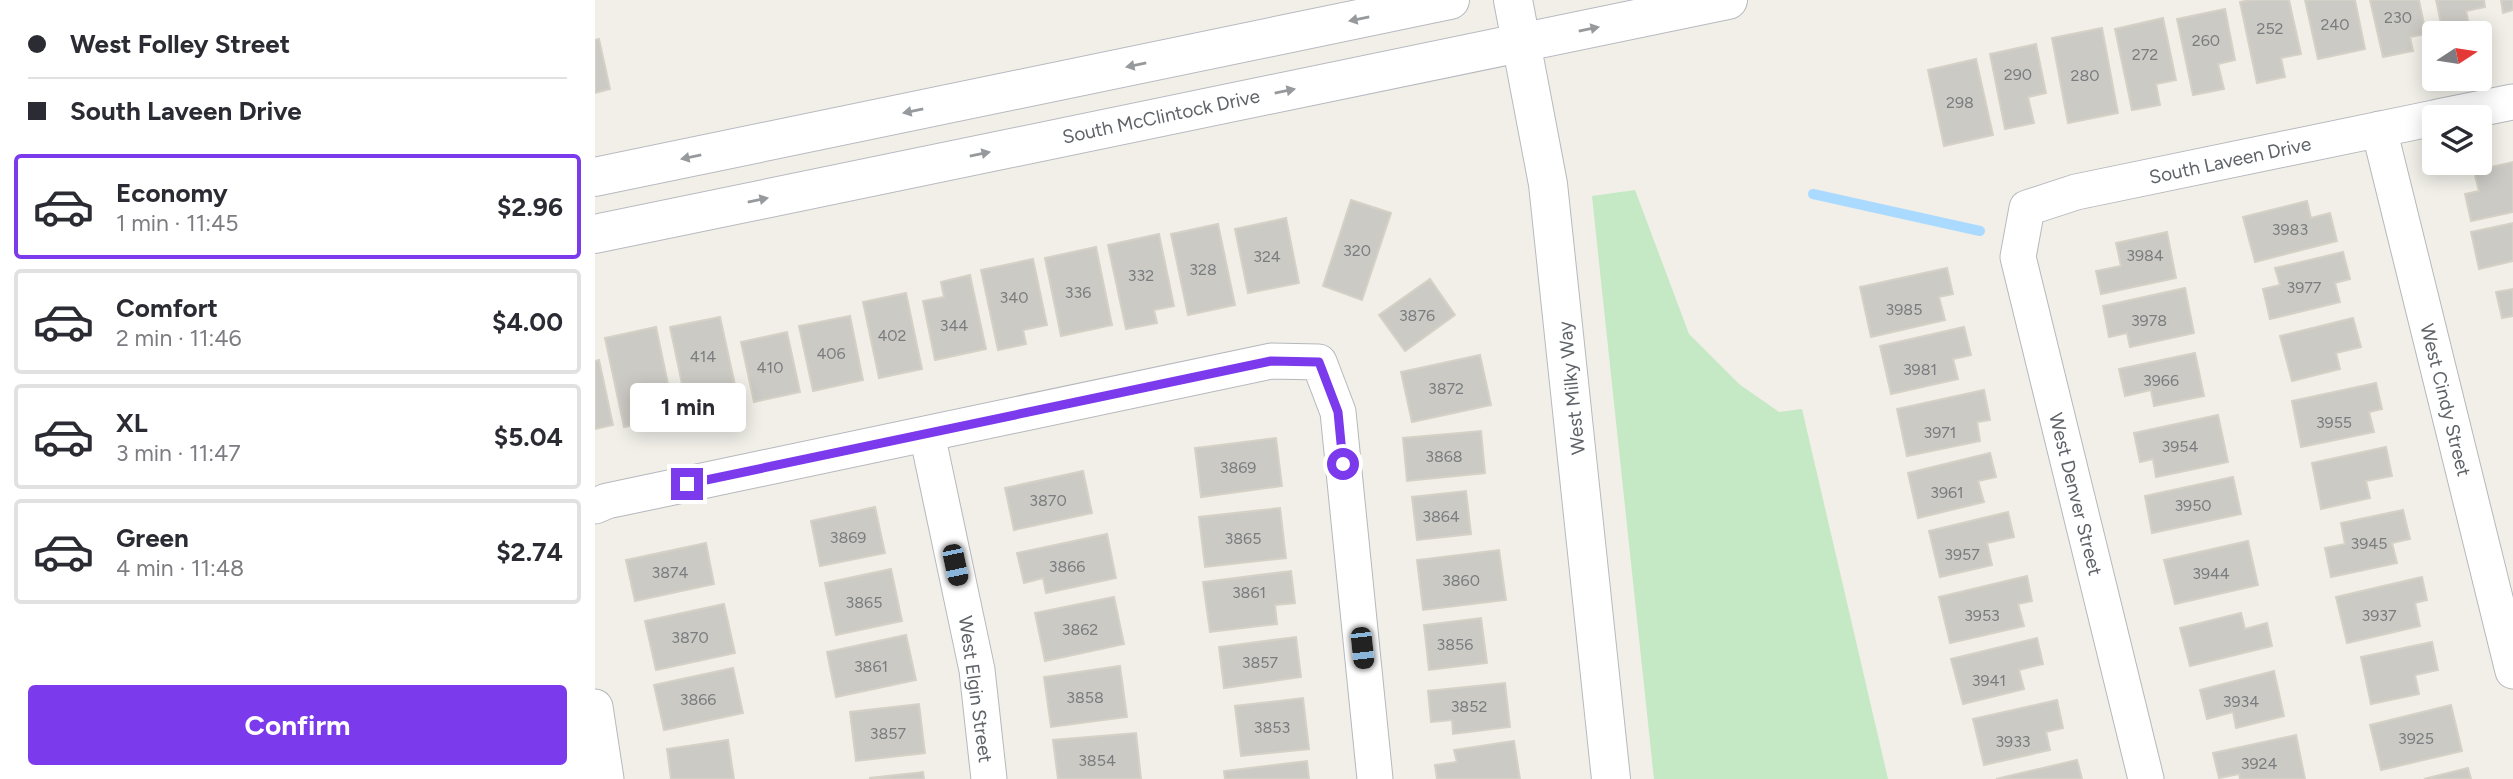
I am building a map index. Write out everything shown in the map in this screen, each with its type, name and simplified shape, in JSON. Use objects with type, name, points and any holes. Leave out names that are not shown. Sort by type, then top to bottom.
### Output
[{"type":"main road","points":[[595,177],[1450,0]]},
{"type":"main road","name":"West Milky Way","points":[[1513,0],[1548,184],[1611,779]]},
{"type":"main road","name":"South McClintock Drive","points":[[595,234],[1728,0]]},
{"type":"street","name":"South Laveen Drive","points":[[2492,106],[2513,102]]},
{"type":"street","name":"South Laveen Drive","points":[[2027,208],[2076,192],[2422,121]]},
{"type":"street","name":"West Cindy Street","points":[[2379,129],[2513,671]]},
{"type":"street","name":"West Denver Street","points":[[2027,208],[2018,257],[2146,779]]},
{"type":"street","points":[[595,506],[607,501],[1271,361],[1319,362],[1338,412],[1375,779]]},
{"type":"street","name":"West Elgin Street","points":[[927,434],[977,670],[989,779]]},
{"type":"street","points":[[595,707],[606,779]]},
{"type":"green space","points":[[1635,190],[1689,334],[1739,384],[1779,412],[1802,409],[1888,779],[1654,779],[1592,196]]},
{"type":"building","points":[[2289,0],[2301,54],[2281,58],[2285,77],[2257,83],[2240,2]]},
{"type":"building","points":[[2305,0],[2355,0],[2365,49],[2318,59]]},
{"type":"building","points":[[2370,0],[2419,0],[2423,21],[2422,35],[2410,37],[2413,51],[2383,57]]},
{"type":"building","points":[[2436,0],[2484,0],[2485,7],[2466,11],[2468,21],[2440,21]]},
{"type":"building","points":[[2501,0],[2513,0],[2513,10],[2503,13]]},
{"type":"building","points":[[2225,9],[2235,60],[2218,64],[2224,89],[2193,95],[2177,19]]},
{"type":"building","points":[[2163,18],[2176,80],[2156,84],[2160,105],[2132,110],[2115,29]]},
{"type":"building","points":[[2102,28],[2118,113],[2068,123],[2052,38]]},
{"type":"building","points":[[599,39],[610,89],[595,93],[595,40]]},
{"type":"building","points":[[2036,44],[2046,93],[2028,97],[2034,123],[2005,129],[1990,54]]},
{"type":"building","points":[[1976,59],[1993,135],[1944,146],[1928,70]]},
{"type":"building","points":[[2513,162],[2513,212],[2471,221],[2465,194],[2479,191],[2475,175],[2492,175],[2492,167]]},
{"type":"building","points":[[1351,200],[1391,213],[1362,300],[1323,286]]},
{"type":"building","points":[[2307,201],[2311,218],[2330,213],[2337,241],[2255,262],[2243,217]]},
{"type":"building","points":[[1286,218],[1299,283],[1248,293],[1235,229]]},
{"type":"building","points":[[2513,223],[2513,261],[2479,269],[2471,232]]},
{"type":"building","points":[[1218,224],[1235,305],[1188,315],[1171,234]]},
{"type":"building","points":[[2167,232],[2176,278],[2101,294],[2096,271],[2121,266],[2116,243]]},
{"type":"building","points":[[1159,234],[1174,306],[1154,310],[1157,323],[1126,329],[1108,245]]},
{"type":"building","points":[[1096,247],[1112,325],[1061,336],[1045,258]]},
{"type":"building","points":[[2343,252],[2350,279],[2335,283],[2340,302],[2270,319],[2263,289],[2280,285],[2275,268]]},
{"type":"building","points":[[1033,259],[1047,325],[1023,330],[1026,344],[998,350],[981,270]]},
{"type":"building","points":[[1947,268],[1953,294],[1939,297],[1945,320],[1871,337],[1860,287]]},
{"type":"building","points":[[970,275],[986,349],[935,360],[923,301],[944,297],[941,282]]},
{"type":"building","points":[[1430,279],[1455,315],[1405,351],[1379,315]]},
{"type":"building","points":[[2185,288],[2194,333],[2130,347],[2127,333],[2109,337],[2103,306]]},
{"type":"building","points":[[2513,289],[2513,316],[2502,318],[2496,292]]},
{"type":"building","points":[[906,293],[922,369],[879,378],[863,302]]},
{"type":"building","points":[[850,316],[863,380],[813,391],[799,326]]},
{"type":"building","points":[[720,317],[735,385],[716,389],[720,411],[689,417],[670,327]]},
{"type":"building","points":[[2353,318],[2361,347],[2336,353],[2340,369],[2292,381],[2280,336]]},
{"type":"building","points":[[656,327],[675,417],[624,427],[605,338]]},
{"type":"building","points":[[1964,327],[1971,355],[1953,359],[1958,379],[1891,394],[1880,346]]},
{"type":"building","points":[[787,332],[800,392],[754,402],[741,342]]},
{"type":"building","points":[[2195,353],[2204,396],[2154,406],[2151,390],[2125,396],[2119,369]]},
{"type":"building","points":[[1480,355],[1491,405],[1412,422],[1401,372]]},
{"type":"building","points":[[599,360],[613,425],[595,429],[595,361]]},
{"type":"building","points":[[2376,383],[2382,409],[2369,412],[2374,432],[2301,447],[2292,401]]},
{"type":"building","points":[[1984,390],[1990,420],[1977,422],[1980,441],[1907,456],[1897,409]]},
{"type":"building","points":[[2218,415],[2228,462],[2156,477],[2153,459],[2140,462],[2134,433]]},
{"type":"building","points":[[1481,431],[1485,473],[1407,481],[1403,438]]},
{"type":"building","points":[[1276,438],[1282,486],[1201,497],[1195,448]]},
{"type":"building","points":[[2386,447],[2392,476],[2366,481],[2370,498],[2321,509],[2312,463]]},
{"type":"building","points":[[1990,453],[1996,477],[1978,481],[1984,502],[1918,518],[1908,473]]},
{"type":"building","points":[[1083,471],[1092,513],[1014,530],[1005,488]]},
{"type":"building","points":[[2233,477],[2241,514],[2152,533],[2145,496]]},
{"type":"building","points":[[1466,491],[1471,534],[1417,540],[1412,497]]},
{"type":"building","points":[[875,507],[885,553],[820,566],[811,521]]},
{"type":"building","points":[[1280,508],[1286,558],[1205,567],[1199,517]]},
{"type":"building","points":[[2403,510],[2410,539],[2392,543],[2397,563],[2331,577],[2325,548],[2345,544],[2341,523]]},
{"type":"building","points":[[2008,512],[2014,537],[1987,543],[1992,565],[1940,577],[1929,531]]},
{"type":"building","points":[[1107,534],[1116,578],[1046,593],[1043,578],[1024,583],[1017,553]]},
{"type":"building","points":[[2248,541],[2258,585],[2175,604],[2164,560]]},
{"type":"building","points":[[706,543],[714,584],[635,601],[626,560]]},
{"type":"building","points":[[1499,550],[1506,600],[1423,610],[1417,560]]},
{"type":"building","points":[[891,569],[902,621],[836,635],[825,583]]},
{"type":"building","points":[[1291,571],[1295,603],[1275,605],[1277,624],[1210,632],[1203,582]]},
{"type":"building","points":[[2027,576],[2032,601],[2018,604],[2024,626],[1950,643],[1939,597]]},
{"type":"building","points":[[2422,577],[2427,600],[2415,603],[2420,626],[2347,643],[2336,597]]},
{"type":"building","points":[[1114,597],[1124,644],[1045,661],[1035,613]]},
{"type":"building","points":[[724,604],[735,653],[656,670],[645,621]]},
{"type":"building","points":[[2241,613],[2245,629],[2267,623],[2272,646],[2190,666],[2180,628]]},
{"type":"building","points":[[1481,618],[1487,663],[1429,670],[1424,625]]},
{"type":"building","points":[[906,635],[916,680],[836,697],[827,652]]},
{"type":"building","points":[[1296,637],[1301,677],[1224,688],[1219,647]]},
{"type":"building","points":[[2037,638],[2043,664],[2019,670],[2024,689],[1963,704],[1951,659]]},
{"type":"building","points":[[2432,642],[2438,670],[2415,675],[2419,694],[2371,704],[2361,657]]},
{"type":"building","points":[[1120,666],[1127,717],[1051,727],[1044,677]]},
{"type":"building","points":[[733,668],[743,713],[664,730],[654,685]]},
{"type":"building","points":[[2274,671],[2284,716],[2236,728],[2233,712],[2207,719],[2200,690]]},
{"type":"building","points":[[1505,683],[1510,727],[1453,734],[1452,720],[1431,722],[1428,691]]},
{"type":"building","points":[[1303,698],[1309,749],[1241,756],[1235,706]]},
{"type":"building","points":[[2057,700],[2063,728],[2046,732],[2050,750],[1984,765],[1973,719]]},
{"type":"building","points":[[919,704],[925,753],[856,761],[850,712]]},
{"type":"building","points":[[2451,705],[2462,751],[2381,770],[2370,725]]},
{"type":"building","points":[[1136,733],[1141,779],[1058,779],[1053,740]]},
{"type":"building","points":[[2296,735],[2305,779],[2240,779],[2239,774],[2219,778],[2213,753]]},
{"type":"building","points":[[728,740],[734,779],[671,779],[667,749]]},
{"type":"building","points":[[1514,741],[1520,779],[1437,779],[1435,765],[1457,762],[1454,750]]},
{"type":"building","points":[[2077,760],[2082,779],[1996,779]]},
{"type":"building","points":[[1307,761],[1309,779],[1225,779],[1224,771]]},
{"type":"building","points":[[2468,768],[2471,779],[2424,779]]},
{"type":"building","points":[[923,772],[924,779],[870,779],[870,778]]},
{"type":"waterway","points":[[1813,194],[1980,231]]},
{"type":"route","points":[[687,484],[1271,361],[1319,362],[1338,412],[1343,464]]}]
